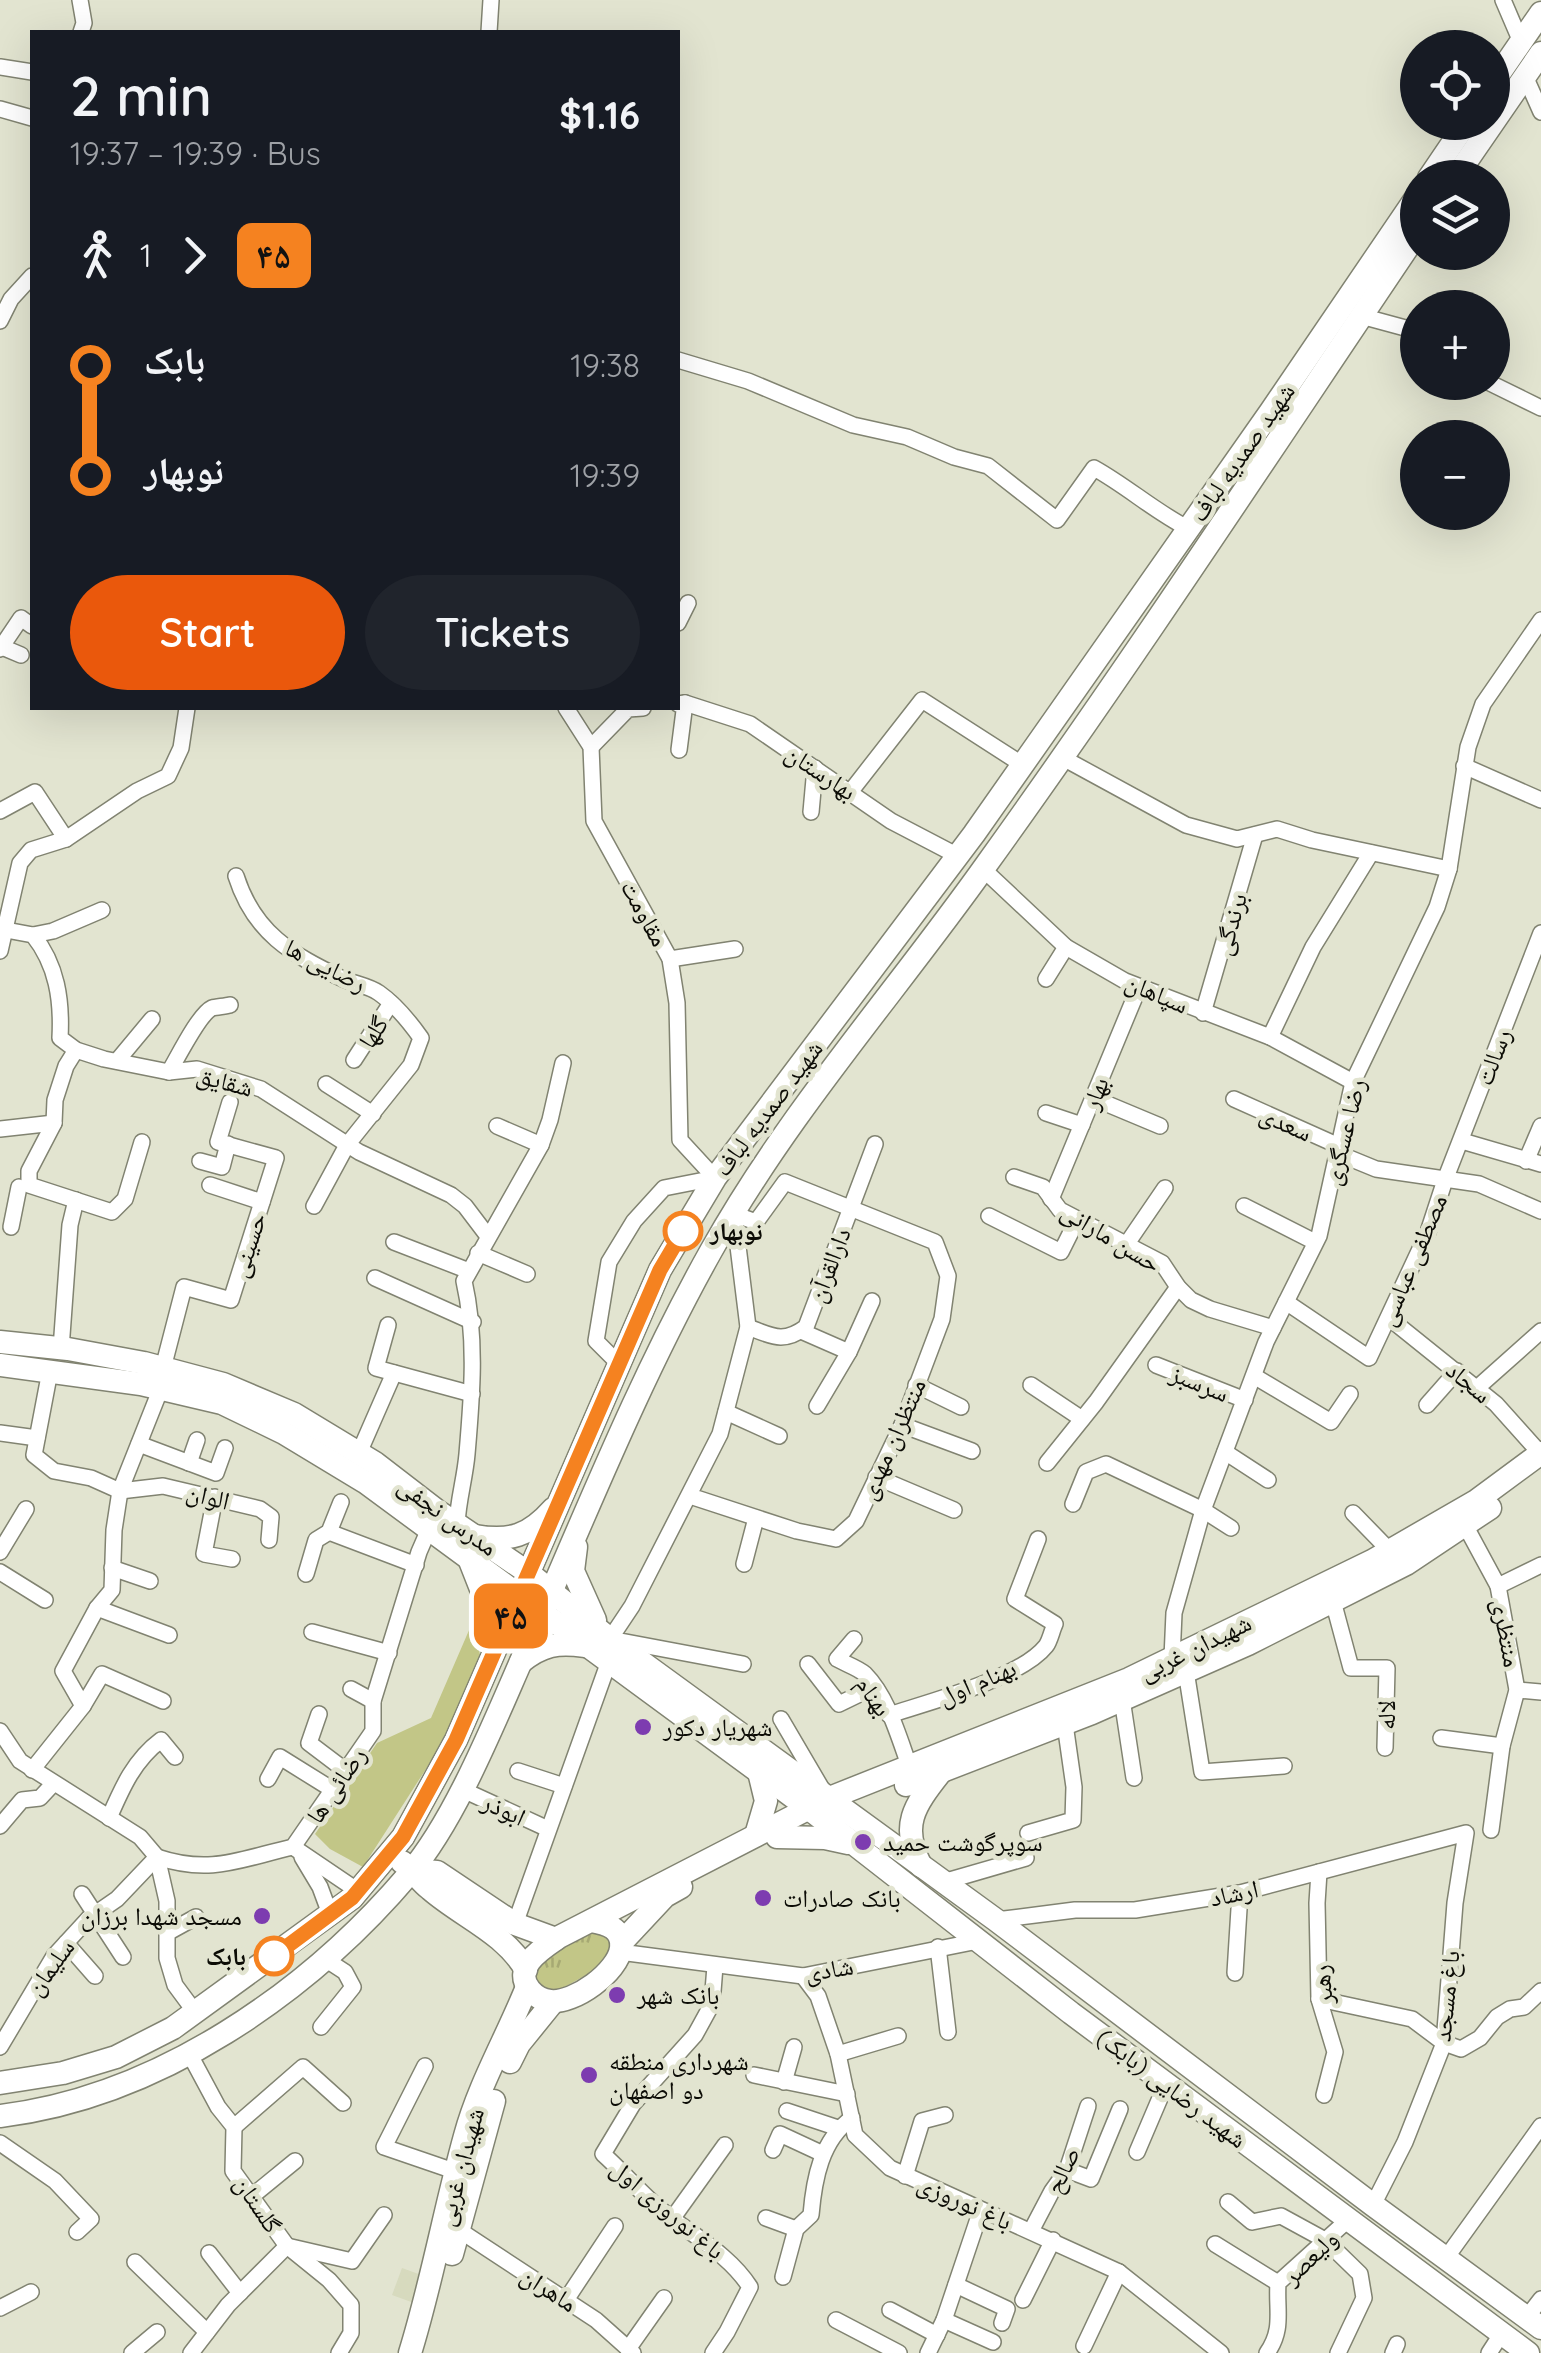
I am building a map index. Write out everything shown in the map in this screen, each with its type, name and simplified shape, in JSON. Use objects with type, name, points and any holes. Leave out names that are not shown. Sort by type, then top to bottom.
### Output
[{"type":"main road","points":[[1467,160],[1525,76],[1541,12]]},
{"type":"main road","points":[[1510,67],[1531,48]]},
{"type":"main road","name":"شهید صمدیه لباف","points":[[0,2116],[100,2092],[157,2072],[230,2030],[348,1942],[414,1870],[461,1789],[711,1250],[799,1115],[984,869],[1062,758],[1400,224]]},
{"type":"main road","name":"شهید صمدیه لباف","points":[[0,2082],[63,2073],[116,2058],[172,2028],[358,1891],[403,1837],[456,1740],[660,1270],[715,1178],[958,856],[1188,529],[1305,380],[1361,316],[1400,259]]},
{"type":"main road","name":"مدرس نجفی","points":[[0,1342],[61,1349],[162,1378],[222,1403],[284,1433],[365,1482],[429,1530],[466,1540]]},
{"type":"main road","name":"مدرس نجفی","points":[[0,1365],[223,1384],[294,1414],[359,1453],[547,1602],[823,1808]]},
{"type":"main road","name":"شهیدان غربی","points":[[823,1808],[940,1773],[1122,1700],[1179,1665],[1296,1609],[1476,1500],[1541,1453]]},
{"type":"main road","name":"شهیدان غربی","points":[[1296,1609],[1334,1601],[1406,1564],[1541,1472]]},
{"type":"main road","points":[[494,1654],[494,1622],[466,1540],[500,1540],[522,1534],[538,1526],[562,1499]]},
{"type":"main road","points":[[521,1662],[539,1648],[599,1639],[574,1571],[577,1534]]},
{"type":"main road","name":"مدرس نجفی","points":[[599,1639],[608,1664],[759,1772],[823,1808]]},
{"type":"main road","name":"شهیدان غربی","points":[[590,1922],[910,1768],[1129,1679],[1179,1665]]},
{"type":"main road","points":[[759,1772],[766,1801],[767,1836],[825,1838],[854,1844]]},
{"type":"main road","points":[[921,1866],[910,1846],[915,1804],[940,1773]]},
{"type":"main road","name":"شهید رضایی (بابک)","points":[[823,1808],[854,1844],[978,1941],[1414,2266],[1495,2343],[1528,2353]]},
{"type":"main road","name":"شهید رضایی (بابک)","points":[[823,1808],[921,1866],[1373,2206],[1536,2314]]},
{"type":"main road","name":"شهیدان غربی","points":[[621,1947],[665,1896],[767,1836]]},
{"type":"main road","points":[[389,1854],[414,1870],[428,1888],[503,1941],[526,1979],[537,1996],[552,2002],[583,1992],[610,1971],[621,1947],[618,1931],[608,1924],[590,1922],[556,1939],[530,1960],[526,1979]]},
{"type":"main road","points":[[414,1870],[437,1872],[515,1924],[556,1939]]},
{"type":"main road","name":"شهیدان غربی","points":[[410,2353],[429,2292],[466,2134],[526,1979]]},
{"type":"main road","name":"شهیدان غربی","points":[[424,2353],[485,2125],[518,2044],[552,2002]]},
{"type":"main road","points":[[1414,2266],[1437,2252]]},
{"type":"street","points":[[80,0],[82,30]]},
{"type":"street","points":[[490,30],[491,0]]},
{"type":"street","points":[[1503,0],[1531,48]]},
{"type":"street","points":[[0,66],[30,72]]},
{"type":"street","points":[[1525,76],[1541,112]]},
{"type":"street","points":[[0,110],[30,118]]},
{"type":"street","points":[[0,321],[11,299],[30,278]]},
{"type":"street","points":[[1361,316],[1400,327]]},
{"type":"street","points":[[680,361],[748,381],[853,426],[908,437],[954,457],[988,466],[1056,520],[1094,468],[1130,488],[1154,511],[1188,529]]},
{"type":"street","points":[[1510,393],[1541,408]]},
{"type":"street","points":[[680,619],[688,603]]},
{"type":"street","points":[[21,655],[1,648],[20,618],[30,625]]},
{"type":"street","name":"رضا عسگری","points":[[1284,1766],[1202,1772],[1179,1665],[1174,1613],[1204,1510],[1244,1400],[1316,1242],[1352,1082],[1437,907],[1449,869],[1464,766],[1483,704],[1541,620]]},
{"type":"street","points":[[850,792],[922,700],[1022,766]]},
{"type":"street","points":[[679,750],[681,704]]},
{"type":"street","name":"بهارستان","points":[[681,704],[750,724],[891,821],[958,856]]},
{"type":"street","points":[[0,951],[20,863],[32,850],[66,839],[120,801],[168,776],[181,748],[187,710]]},
{"type":"street","points":[[567,710],[591,747],[631,710]]},
{"type":"street","name":"مقاومت","points":[[591,747],[594,821],[670,959],[678,1003],[680,1140],[715,1178]]},
{"type":"street","points":[[1062,758],[1186,825],[1237,838],[1277,829],[1449,869]]},
{"type":"street","points":[[1464,766],[1541,800]]},
{"type":"street","points":[[812,812],[815,768]]},
{"type":"street","points":[[0,811],[35,792],[66,839]]},
{"type":"street","name":"برندگی","points":[[1203,1013],[1255,835]]},
{"type":"street","points":[[1270,1037],[1313,947],[1370,853]]},
{"type":"street","name":"سپاهان","points":[[984,869],[1066,947],[1139,987],[1270,1037],[1352,1082]]},
{"type":"street","name":"رضایی ها","points":[[236,876],[244,901],[268,936],[344,979],[376,991],[421,1038],[411,1065],[347,1145],[314,1206]]},
{"type":"street","points":[[6,930],[34,934],[53,931],[102,910]]},
{"type":"street","name":"رسالت","points":[[1444,1180],[1541,933]]},
{"type":"street","points":[[11,1227],[28,1171],[54,1123],[55,1100],[66,1066],[76,1050],[60,1038],[62,1004],[45,950],[34,934]]},
{"type":"street","points":[[1046,980],[1066,947]]},
{"type":"street","points":[[670,959],[735,949]]},
{"type":"street","name":"بهار","points":[[1051,1199],[1139,987]]},
{"type":"street","name":"گلها","points":[[354,1060],[391,1003]]},
{"type":"street","points":[[169,1072],[196,1030],[200,1016],[214,1007],[230,1005]]},
{"type":"street","points":[[117,1061],[152,1019]]},
{"type":"street","name":"شقایق","points":[[76,1050],[169,1072],[196,1070],[261,1089],[347,1145],[451,1195],[466,1206],[488,1235]]},
{"type":"street","points":[[466,1540],[458,1496],[467,1458],[473,1322],[464,1281],[541,1145],[563,1063]]},
{"type":"street","points":[[326,1084],[373,1114]]},
{"type":"street","points":[[1093,1098],[1160,1126]]},
{"type":"street","name":"سعدی","points":[[1234,1100],[1376,1169],[1479,1184],[1541,1211]]},
{"type":"street","points":[[200,1161],[222,1167],[228,1144],[218,1142],[230,1102]]},
{"type":"street","points":[[1046,1112],[1082,1125]]},
{"type":"street","points":[[0,1128],[54,1123]]},
{"type":"street","points":[[497,1126],[541,1145]]},
{"type":"street","points":[[1462,1140],[1533,1163],[1541,1126]]},
{"type":"street","points":[[0,1190],[24,1186],[112,1212],[125,1198],[142,1142]]},
{"type":"street","name":"حسینی","points":[[83,1706],[63,1671],[97,1608],[112,1590],[120,1492],[162,1378],[184,1287],[231,1300],[276,1158],[228,1144]]},
{"type":"street","name":"دارالقرآن","points":[[748,1327],[777,1338],[792,1337],[806,1328],[875,1144]]},
{"type":"street","name":"حسن مارانی","points":[[1014,1177],[1043,1187],[1060,1210],[1162,1263],[1192,1300],[1274,1328]]},
{"type":"street","points":[[620,1364],[596,1341],[609,1262],[634,1221],[664,1188],[715,1178]]},
{"type":"street","name":"مصطفی عباسی","points":[[1286,1302],[1369,1358],[1428,1232],[1444,1180]]},
{"type":"street","points":[[599,1639],[632,1606],[720,1434],[748,1327],[734,1214],[756,1222],[785,1182],[851,1208]]},
{"type":"street","points":[[210,1185],[262,1202]]},
{"type":"street","points":[[1126,1245],[1165,1188]]},
{"type":"street","points":[[61,1349],[70,1225],[76,1200]]},
{"type":"street","points":[[1244,1206],[1316,1242]]},
{"type":"street","name":"منتظران مهدی","points":[[690,1496],[836,1539],[856,1520],[902,1425],[942,1319],[948,1276],[935,1242],[851,1208]]},
{"type":"street","points":[[989,1216],[1061,1252],[1078,1220]]},
{"type":"street","points":[[394,1242],[469,1271]]},
{"type":"street","points":[[478,1253],[527,1274]]},
{"type":"street","points":[[375,1278],[473,1322]]},
{"type":"street","points":[[1046,1463],[1178,1287]]},
{"type":"street","points":[[817,1406],[849,1352],[872,1302]]},
{"type":"street","name":"سجاد","points":[[1389,1318],[1477,1388],[1541,1453]]},
{"type":"street","points":[[388,1325],[376,1368],[472,1394]]},
{"type":"street","points":[[801,1331],[849,1352]]},
{"type":"street","points":[[1477,1388],[1541,1331]]},
{"type":"street","name":"سرسبز","points":[[1156,1365],[1244,1400]]},
{"type":"street","points":[[50,1371],[34,1454],[54,1471],[91,1478],[120,1492]]},
{"type":"street","points":[[1427,1405],[1457,1372]]},
{"type":"street","points":[[359,1453],[394,1373]]},
{"type":"street","points":[[1254,1376],[1331,1422],[1350,1394]]},
{"type":"street","points":[[916,1385],[961,1407]]},
{"type":"street","points":[[1031,1385],[1082,1419]]},
{"type":"street","points":[[726,1412],[779,1436]]},
{"type":"street","points":[[902,1425],[972,1451]]},
{"type":"street","points":[[0,1433],[37,1438]]},
{"type":"street","points":[[189,1462],[197,1440]]},
{"type":"street","points":[[138,1444],[216,1472],[225,1448]]},
{"type":"street","points":[[1225,1452],[1268,1480]]},
{"type":"street","points":[[1074,1504],[1086,1472],[1106,1464],[1204,1510],[1231,1528]]},
{"type":"street","points":[[876,1476],[954,1510]]},
{"type":"street","name":"الوان","points":[[120,1492],[164,1486],[260,1508],[270,1517],[268,1540]]},
{"type":"street","points":[[215,1497],[204,1554],[232,1560]]},
{"type":"street","points":[[306,1574],[316,1540],[329,1532],[341,1502]]},
{"type":"street","points":[[0,1552],[26,1509]]},
{"type":"street","points":[[1353,1513],[1390,1551]]},
{"type":"street","points":[[744,1564],[756,1518]]},
{"type":"street","name":"منتظری","points":[[1465,1525],[1498,1586],[1516,1690],[1502,1746],[1491,1830]]},
{"type":"street","name":"رضائی ها","points":[[157,1857],[182,1866],[219,1867],[293,1847],[373,1731],[373,1700],[429,1530]]},
{"type":"street","points":[[329,1532],[416,1564]]},
{"type":"street","name":"بهنام اول","points":[[890,1715],[973,1687],[1020,1666],[1046,1646],[1055,1624],[1016,1599],[1038,1539]]},
{"type":"street","points":[[1498,1586],[1541,1565]]},
{"type":"street","points":[[112,1568],[150,1581]]},
{"type":"street","points":[[0,1572],[45,1600]]},
{"type":"street","name":"لاله","points":[[1334,1601],[1351,1668],[1387,1668],[1385,1748]]},
{"type":"street","points":[[97,1608],[169,1635]]},
{"type":"street","points":[[318,1654],[317,1633],[388,1653]]},
{"type":"street","name":"بهنام","points":[[854,1638],[837,1659],[864,1673],[874,1687],[890,1715],[910,1768]]},
{"type":"street","points":[[599,1639],[744,1664]]},
{"type":"street","points":[[515,1924],[608,1664]]},
{"type":"street","points":[[808,1664],[839,1704],[874,1687]]},
{"type":"street","points":[[6,1773],[26,1765],[83,1706],[102,1674],[164,1700]]},
{"type":"street","points":[[351,1689],[373,1700]]},
{"type":"street","name":"منتظری","points":[[1516,1690],[1541,1692]]},
{"type":"street","points":[[1122,1700],[1134,1778]]},
{"type":"street","points":[[319,1714],[309,1744],[346,1771]]},
{"type":"street","points":[[781,1719],[823,1808]]},
{"type":"street","points":[[1028,1833],[1073,1820],[1074,1787],[1064,1724]]},
{"type":"street","points":[[0,1731],[26,1765],[140,1837],[157,1857],[167,1901],[167,1958],[175,1985],[196,2012]]},
{"type":"street","points":[[1441,1738],[1502,1746]]},
{"type":"street","points":[[108,1818],[126,1780],[147,1750],[161,1740],[175,1756]]},
{"type":"street","points":[[268,1779],[280,1757],[334,1790]]},
{"type":"street","points":[[518,1771],[564,1786]]},
{"type":"street","points":[[3,1815],[22,1800],[40,1798],[52,1784]]},
{"type":"street","name":"ابوذر","points":[[461,1789],[548,1829]]},
{"type":"street","name":"ارشاد","points":[[996,1920],[1074,1910],[1136,1910],[1240,1893],[1466,1833]]},
{"type":"street","name":"باغ مسجد","points":[[1373,2206],[1405,2142],[1444,2042],[1454,1902],[1466,1833]]},
{"type":"street","points":[[293,1847],[358,1891]]},
{"type":"street","points":[[293,1847],[306,1862],[330,1914]]},
{"type":"street","name":"سلیمان","points":[[0,2047],[34,1986],[71,1938],[117,1900],[157,1857]]},
{"type":"street","points":[[943,1882],[1026,1858]]},
{"type":"street","name":"رهبر","points":[[1319,1872],[1319,1999],[1335,2052],[1324,2095]]},
{"type":"street","points":[[1235,1972],[1240,1893]]},
{"type":"street","points":[[82,1894],[123,1956]]},
{"type":"street","points":[[167,1934],[196,1916]]},
{"type":"street","points":[[66,1917],[71,1938],[95,1976]]},
{"type":"street","name":"شادی","points":[[621,1947],[715,1966],[802,1976],[978,1941]]},
{"type":"street","points":[[938,1947],[948,2032]]},
{"type":"street","points":[[321,2027],[353,1987],[345,1972],[325,1959]]},
{"type":"street","name":"باغ نوروزی اول","points":[[713,2353],[750,2286],[738,2268],[672,2219],[603,2154],[632,2104],[696,2035],[712,2004],[715,1966]]},
{"type":"street","name":"باغ نوروزی","points":[[802,1976],[818,1996],[838,2054],[847,2094],[845,2123],[855,2136],[890,2168],[905,2176],[1119,2272],[1212,2351]]},
{"type":"street","points":[[1319,1999],[1412,2018],[1444,2042],[1461,2049],[1480,2038],[1497,2017],[1524,2007],[1541,1991]]},
{"type":"street","points":[[838,2054],[898,2036]]},
{"type":"street","points":[[784,2082],[794,2047]]},
{"type":"street","points":[[189,2053],[218,2107],[234,2127],[303,2067],[344,2103]]},
{"type":"street","points":[[426,2066],[384,2147],[457,2172]]},
{"type":"street","points":[[754,2075],[847,2094]]},
{"type":"street","points":[[1137,2152],[1166,2084]]},
{"type":"street","name":"صالح","points":[[1031,2231],[1067,2170],[1088,2106]]},
{"type":"street","points":[[1067,2170],[1092,2180],[1120,2109]]},
{"type":"street","points":[[783,2277],[796,2229],[812,2215],[814,2186],[823,2154],[845,2123],[787,2111]]},
{"type":"street","points":[[905,2176],[922,2121],[945,2114]]},
{"type":"street","points":[[1437,2252],[1541,2126]]},
{"type":"street","name":"گلستان","points":[[234,2127],[233,2171],[287,2246],[329,2280],[351,2305],[351,2333],[339,2353]]},
{"type":"street","points":[[773,2150],[780,2134],[823,2154]]},
{"type":"street","points":[[0,2144],[55,2182],[91,2219],[77,2232]]},
{"type":"street","points":[[672,2219],[726,2145]]},
{"type":"street","points":[[251,2197],[295,2162]]},
{"type":"street","points":[[1228,2202],[1252,2222],[1281,2216],[1325,2240],[1360,2274],[1364,2298],[1338,2353]]},
{"type":"street","points":[[928,2353],[941,2327],[981,2210]]},
{"type":"street","points":[[287,2246],[352,2261],[384,2215]]},
{"type":"street","points":[[766,2218],[796,2229]]},
{"type":"street","name":"ولیعصر","points":[[1267,2353],[1281,2325],[1278,2283],[1349,2220]]},
{"type":"street","points":[[566,2300],[615,2226]]},
{"type":"street","name":"ماهران","points":[[459,2230],[596,2320],[631,2351]]},
{"type":"street","points":[[1022,2300],[1053,2240]]},
{"type":"street","points":[[1215,2244],[1278,2283]]},
{"type":"street","name":"گلستان","points":[[190,2353],[240,2293],[287,2246]]},
{"type":"street","points":[[209,2253],[240,2293]]},
{"type":"street","points":[[135,2262],[206,2332]]},
{"type":"street","points":[[1084,2346],[1119,2272]]},
{"type":"street","points":[[956,2285],[1007,2309],[1002,2323]]},
{"type":"street","points":[[0,2308],[31,2292]]},
{"type":"street","points":[[631,2351],[664,2298]]},
{"type":"street","points":[[890,2310],[994,2342]]},
{"type":"street","points":[[836,2320],[900,2353]]},
{"type":"street","points":[[132,2353],[157,2332]]},
{"type":"shaded area","points":[[402,2268],[424,2276],[414,2303],[392,2295]]},
{"type":"green space","points":[[473,1621],[480,1655],[442,1744],[363,1867],[330,1849],[315,1834],[377,1743],[431,1718]]},
{"type":"green space","points":[[585,1931],[607,1936],[613,1947],[606,1964],[550,1995],[532,1979],[536,1962]]},
{"type":"bus line","name":"۴۵","points":[[274,1956],[352,1898],[403,1837],[456,1740],[660,1270],[683,1231]]},
{"type":"place","name":"نوبهار","points":[[683,1231]]},
{"type":"place","name":"شهریار دکور","points":[[643,1727]]},
{"type":"place","name":"سوپرگوشت حمید","points":[[863,1842]]},
{"type":"place","name":"بانک صادرات","points":[[763,1898]]},
{"type":"place","name":"مسجد شهدا برزان","points":[[262,1916]]},
{"type":"place","name":"بابک","points":[[274,1956]]},
{"type":"place","name":"بانک شهر","points":[[617,1995]]},
{"type":"place","name":"شهرداری منطقه دو اصفهان","points":[[589,2075]]}]
